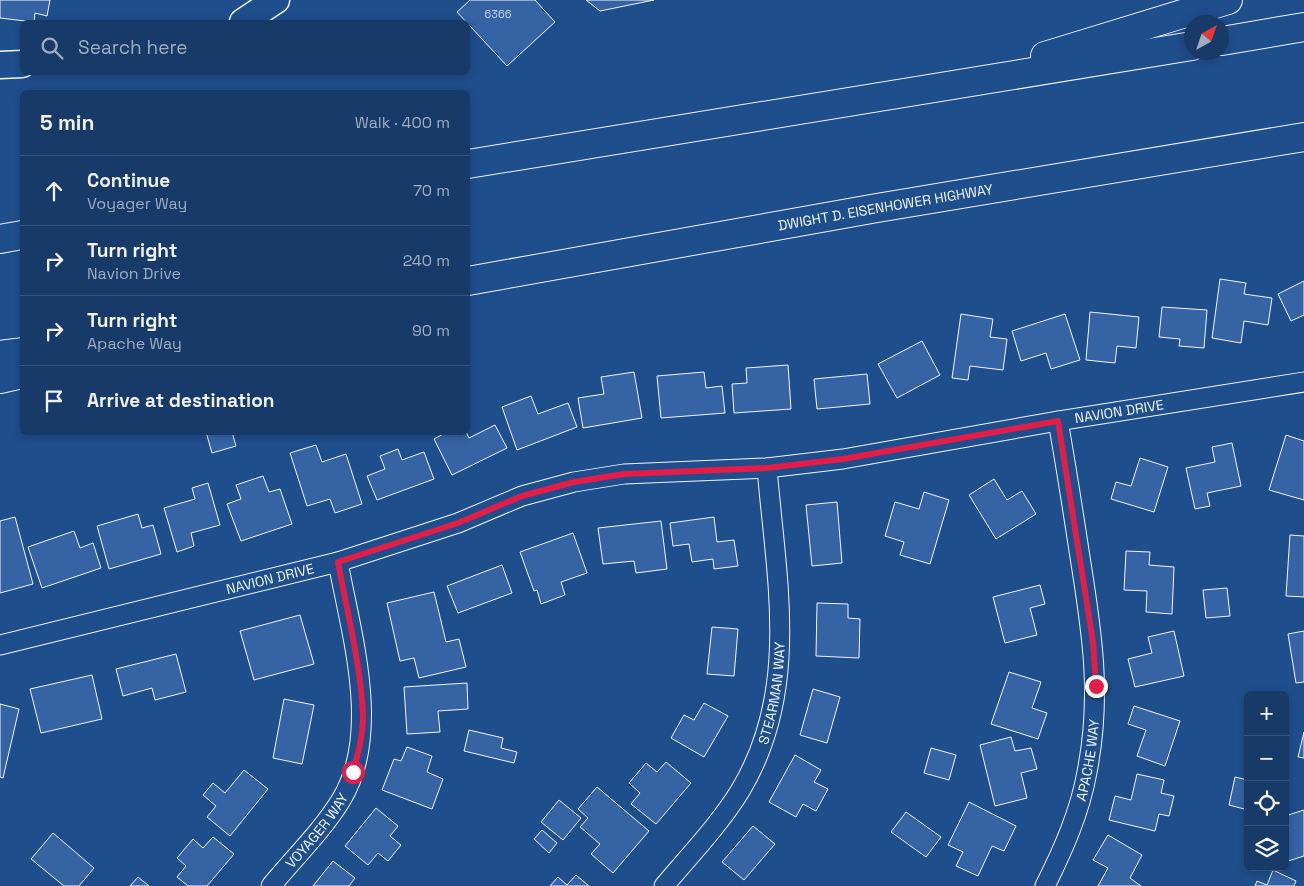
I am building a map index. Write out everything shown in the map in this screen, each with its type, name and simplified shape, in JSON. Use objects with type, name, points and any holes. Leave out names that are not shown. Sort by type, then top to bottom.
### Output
[{"type":"highway","points":[[941,89],[1228,0]]},
{"type":"highway","points":[[1229,40],[1304,27]]},
{"type":"highway","points":[[470,164],[941,89],[1184,47]]},
{"type":"highway","name":"DWIGHT D. EISENHOWER HIGHWAY","points":[[470,281],[877,208],[1304,137]]},
{"type":"highway","points":[[1101,171],[1304,153]]},
{"type":"highway","points":[[0,238],[20,235]]},
{"type":"highway","points":[[0,355],[20,352]]},
{"type":"highway","points":[[0,379],[20,374]]},
{"type":"street","points":[[246,20],[276,0]]},
{"type":"street","points":[[0,65],[20,64]]},
{"type":"street","name":"NAVION DRIVE","points":[[0,645],[338,562],[458,523],[522,496],[574,482],[624,474],[767,468],[843,459],[1058,421],[1304,382]]},
{"type":"street","name":"APACHE WAY","points":[[1046,886],[1076,816],[1087,773],[1094,730],[1096,686],[1093,642],[1058,421]]},
{"type":"street","name":"STEARMAN WAY","points":[[664,886],[723,816],[740,791],[760,750],[774,705],[781,645],[767,468]]},
{"type":"street","name":"VOYAGER WAY","points":[[272,886],[342,798],[353,772],[361,745],[363,717],[360,687],[338,562]]},
{"type":"building","points":[[0,0],[50,0],[47,16],[35,13],[34,20],[0,18]]},
{"type":"building","points":[[470,0],[535,0],[555,22],[507,66],[470,26],[470,20],[464,20],[457,12]]},
{"type":"building","points":[[586,0],[654,0],[600,11]]},
{"type":"building","points":[[1220,279],[1246,283],[1244,294],[1272,298],[1268,325],[1244,321],[1241,343],[1212,338]]},
{"type":"building","points":[[1304,281],[1304,315],[1291,321],[1278,294]]},
{"type":"building","points":[[1162,307],[1207,310],[1204,348],[1179,346],[1180,339],[1159,337]]},
{"type":"building","points":[[1090,312],[1139,317],[1136,348],[1117,346],[1115,363],[1086,360]]},
{"type":"building","points":[[961,314],[993,319],[990,337],[1007,339],[1003,370],[970,366],[968,380],[952,378]]},
{"type":"building","points":[[1065,314],[1080,360],[1051,369],[1046,353],[1021,361],[1012,331]]},
{"type":"building","points":[[922,341],[940,375],[897,398],[878,364]]},
{"type":"building","points":[[788,365],[791,409],[734,413],[732,384],[747,383],[746,368]]},
{"type":"building","points":[[634,372],[642,418],[583,428],[578,398],[604,394],[601,377]]},
{"type":"building","points":[[704,372],[706,388],[722,386],[725,413],[661,418],[657,376]]},
{"type":"building","points":[[867,374],[870,404],[817,409],[814,379]]},
{"type":"building","points":[[531,396],[538,414],[568,403],[577,427],[517,450],[502,407]]},
{"type":"building","points":[[495,425],[507,448],[452,475],[434,439],[441,435],[468,435],[469,438]]},
{"type":"building","points":[[207,435],[233,435],[236,446],[212,453]]},
{"type":"building","points":[[1286,435],[1304,441],[1304,500],[1269,490]]},
{"type":"building","points":[[1232,443],[1241,486],[1207,493],[1210,506],[1195,509],[1186,468],[1215,462],[1212,447]]},
{"type":"building","points":[[316,445],[322,462],[346,454],[362,504],[335,513],[330,499],[307,506],[290,453]]},
{"type":"building","points":[[398,449],[402,460],[424,452],[434,479],[377,500],[367,476],[385,469],[380,456]]},
{"type":"building","points":[[1140,458],[1168,467],[1154,512],[1111,499],[1116,482],[1131,486]]},
{"type":"building","points":[[263,476],[269,492],[280,489],[292,524],[241,541],[227,504],[241,499],[236,485]]},
{"type":"building","points":[[994,479],[1007,500],[1022,491],[1036,514],[996,539],[969,495]]},
{"type":"building","points":[[208,483],[220,525],[191,533],[194,546],[177,552],[164,508],[195,499],[192,488]]},
{"type":"building","points":[[924,492],[949,500],[930,564],[900,555],[904,542],[885,536],[895,502],[919,509]]},
{"type":"building","points":[[837,502],[842,563],[812,566],[806,505]]},
{"type":"building","points":[[138,514],[142,528],[153,525],[161,554],[109,569],[97,526]]},
{"type":"building","points":[[15,517],[33,584],[0,593],[0,521]]},
{"type":"building","points":[[714,517],[717,542],[734,540],[738,566],[714,569],[713,559],[692,562],[689,544],[673,546],[670,523]]},
{"type":"building","points":[[661,521],[667,569],[636,573],[634,561],[603,564],[598,528]]},
{"type":"building","points":[[74,531],[80,548],[93,543],[101,568],[42,588],[28,547]]},
{"type":"building","points":[[573,533],[587,573],[561,582],[565,595],[541,604],[537,590],[534,591],[520,552]]},
{"type":"building","points":[[1290,535],[1304,536],[1304,597],[1286,596]]},
{"type":"building","points":[[1126,551],[1150,552],[1149,565],[1174,567],[1172,614],[1146,612],[1147,591],[1124,590]]},
{"type":"building","points":[[502,565],[512,593],[458,613],[447,586]]},
{"type":"building","points":[[1040,585],[1045,604],[1030,608],[1037,635],[1005,643],[993,597]]},
{"type":"building","points":[[1227,588],[1230,616],[1206,618],[1203,590]]},
{"type":"building","points":[[434,592],[446,642],[459,639],[466,667],[419,678],[414,658],[400,661],[387,603]]},
{"type":"building","points":[[817,603],[848,604],[848,618],[860,619],[859,658],[816,656]]},
{"type":"building","points":[[300,615],[314,664],[254,680],[240,631]]},
{"type":"building","points":[[712,627],[738,629],[734,676],[707,674]]},
{"type":"building","points":[[1174,631],[1184,676],[1135,687],[1128,659],[1152,653],[1148,637]]},
{"type":"building","points":[[1304,631],[1304,682],[1296,683],[1288,634]]},
{"type":"building","points":[[176,654],[186,692],[155,700],[152,688],[123,696],[116,669]]},
{"type":"building","points":[[1009,672],[1041,682],[1032,708],[1047,713],[1038,739],[991,724]]},
{"type":"building","points":[[92,675],[102,719],[41,733],[30,689]]},
{"type":"building","points":[[467,683],[468,709],[438,711],[440,732],[407,734],[404,687]]},
{"type":"building","points":[[813,689],[840,697],[827,743],[800,735]]},
{"type":"building","points":[[284,699],[314,705],[302,764],[273,758]]},
{"type":"building","points":[[704,703],[728,716],[704,757],[671,738],[684,715],[694,720]]},
{"type":"building","points":[[0,704],[19,709],[3,778],[0,777]]},
{"type":"building","points":[[1134,706],[1180,721],[1165,766],[1137,756],[1146,730],[1128,724]]},
{"type":"building","points":[[469,730],[503,738],[501,748],[517,752],[514,763],[464,751]]},
{"type":"building","points":[[1304,732],[1304,758],[1298,757]]},
{"type":"building","points":[[1011,737],[1015,751],[1031,748],[1037,769],[1021,773],[1027,798],[995,806],[980,745]]},
{"type":"building","points":[[407,747],[432,756],[427,772],[443,779],[432,809],[382,790],[394,759],[401,761]]},
{"type":"building","points":[[931,748],[956,755],[949,780],[924,773]]},
{"type":"building","points":[[795,755],[821,770],[814,782],[828,789],[816,811],[803,804],[796,817],[769,802]]},
{"type":"building","points":[[666,762],[691,783],[656,824],[631,804],[640,793],[629,783],[646,763],[657,772]]},
{"type":"building","points":[[244,770],[268,789],[230,836],[207,817],[216,806],[203,795],[213,783],[225,793]]},
{"type":"building","points":[[1137,774],[1164,780],[1161,793],[1174,796],[1169,816],[1159,814],[1155,831],[1109,820],[1115,796],[1131,800]]},
{"type":"building","points":[[1235,777],[1244,779],[1244,809],[1229,805]]},
{"type":"building","points":[[597,787],[649,831],[613,873],[591,854],[600,844],[580,827],[588,818],[578,809]]},
{"type":"building","points":[[559,800],[581,818],[563,840],[541,822]]},
{"type":"building","points":[[969,802],[1016,826],[1004,851],[992,846],[978,876],[956,866],[963,852],[948,845]]},
{"type":"building","points":[[376,808],[398,826],[390,836],[401,845],[388,861],[378,853],[368,865],[345,846]]},
{"type":"building","points":[[1304,810],[1304,856],[1289,861],[1289,826],[1289,815]]},
{"type":"building","points":[[906,812],[941,837],[926,857],[891,832]]},
{"type":"building","points":[[753,826],[775,844],[744,880],[722,862]]},
{"type":"building","points":[[542,830],[557,843],[549,853],[534,839]]},
{"type":"building","points":[[53,833],[94,868],[79,886],[64,886],[31,859]]},
{"type":"building","points":[[1108,835],[1142,855],[1130,878],[1141,886],[1098,886],[1108,868],[1093,860]]},
{"type":"building","points":[[213,837],[234,854],[207,886],[188,886],[177,877],[186,866],[177,858],[193,839],[203,848]]},
{"type":"building","points":[[333,861],[355,878],[349,886],[313,886]]},
{"type":"building","points":[[1273,871],[1296,881],[1294,886],[1255,886],[1257,881],[1267,885]]},
{"type":"building","points":[[576,875],[589,886],[550,886],[558,877],[567,885]]},
{"type":"building","points":[[138,877],[149,886],[130,886]]},
{"type":"route","points":[[353,772],[361,745],[363,717],[360,687],[338,562],[458,523],[522,496],[574,482],[624,474],[767,468],[843,459],[1058,421],[1093,642],[1096,686]]}]
